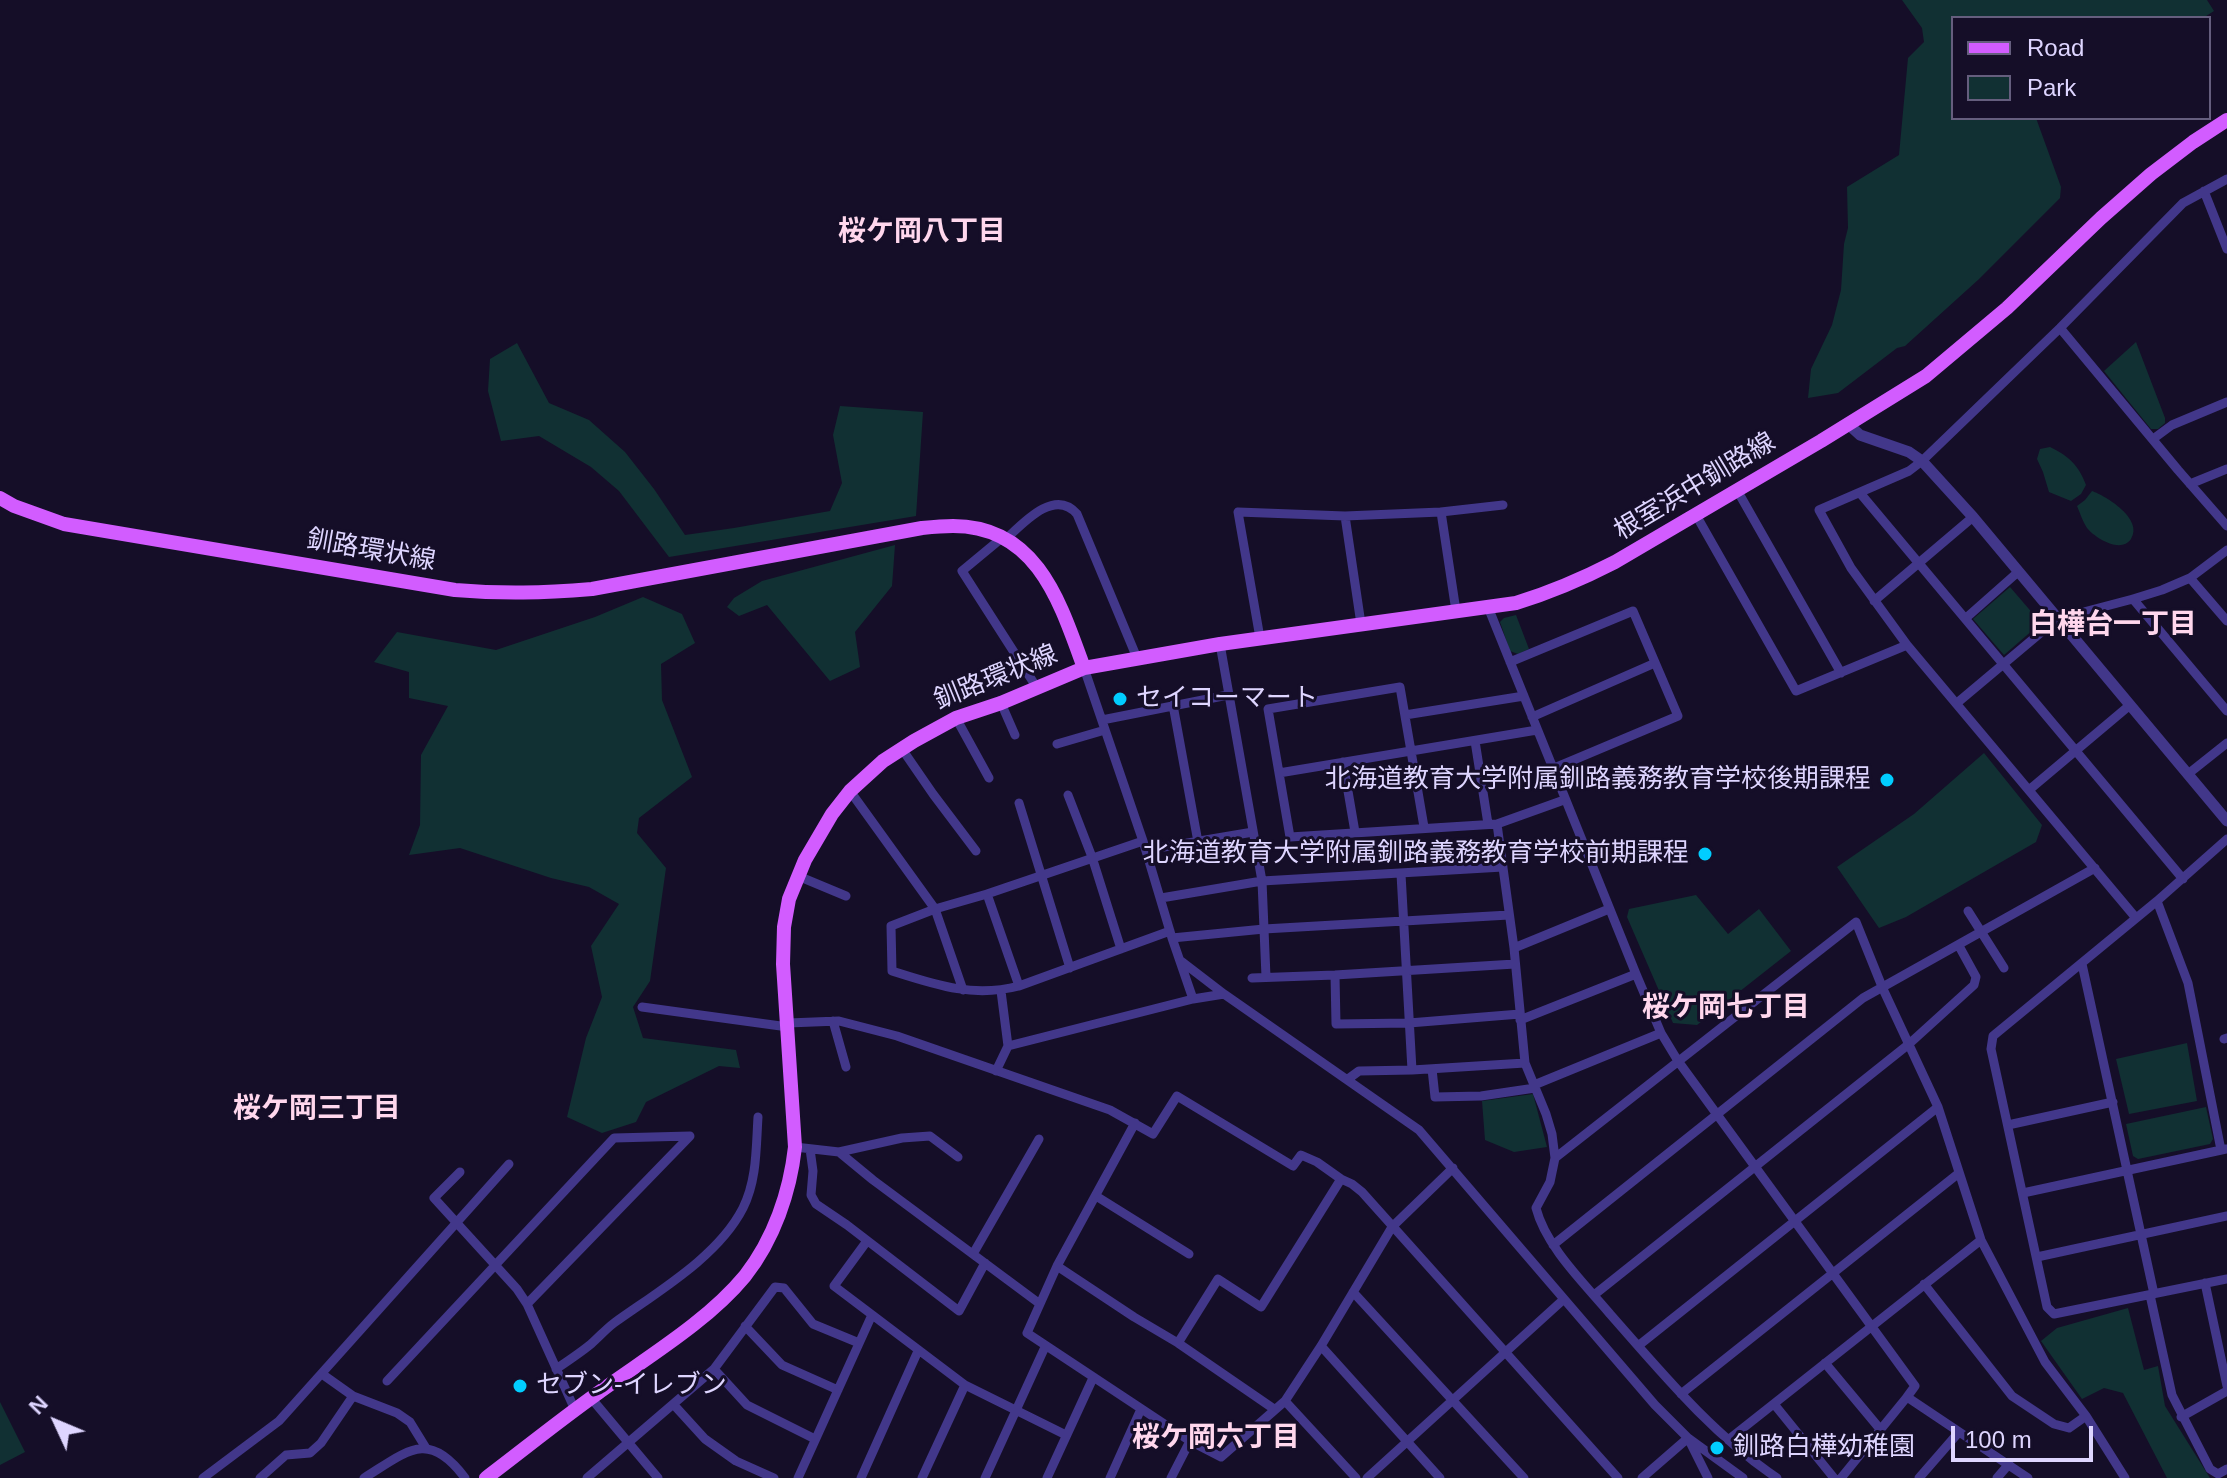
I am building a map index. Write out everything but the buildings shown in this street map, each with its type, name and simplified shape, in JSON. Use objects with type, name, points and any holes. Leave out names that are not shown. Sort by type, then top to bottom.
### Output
[{"type":"main road","name":"根室浜中釧路線","points":[[1084,668],[1220,644],[1516,603],[1556,591],[1615,562],[1696,515],[1926,376],[1961,349],[2151,174],[2227,120]]},
{"type":"main road","name":"釧路環状線","points":[[0,498],[64,524],[455,590],[504,594],[592,589],[922,528],[954,526],[986,531],[1004,538],[1031,558],[1050,583],[1084,668],[1001,703],[956,718],[883,761],[850,791],[832,814],[798,876],[789,899],[784,927],[783,964],[803,1148],[793,1168],[781,1212],[760,1254],[744,1277],[696,1322],[486,1478]]},
{"type":"street","points":[[2136,918],[1907,645],[1851,568],[1819,510],[1909,471],[1922,461],[2060,328],[2183,203],[2227,179]]},
{"type":"street","points":[[2204,191],[2227,249]]},
{"type":"street","points":[[2060,328],[2227,526]]},
{"type":"street","points":[[2153,439],[2172,425],[2227,402]]},
{"type":"street","points":[[1848,424],[1860,435],[1909,452],[1922,461],[1973,517],[2227,821]]},
{"type":"street","points":[[2190,484],[2227,469]]},
{"type":"street","points":[[1737,490],[1841,673]]},
{"type":"street","points":[[1860,493],[2183,879]]},
{"type":"street","points":[[1037,688],[962,571],[1048,506],[1062,503],[1077,514],[1137,658]]},
{"type":"street","points":[[1260,638],[1238,512],[1345,516],[1441,512],[1503,505]]},
{"type":"street","points":[[1441,512],[1456,611]]},
{"type":"street","points":[[1696,515],[1796,691],[1907,645]]},
{"type":"street","points":[[1345,516],[1361,624]]},
{"type":"street","points":[[1874,601],[1973,517]]},
{"type":"street","points":[[1957,703],[2057,619],[2133,599],[2190,578],[2227,550]]},
{"type":"street","points":[[1966,618],[2018,572]]},
{"type":"street","points":[[2190,578],[2227,621]]},
{"type":"street","points":[[2133,599],[2227,711]]},
{"type":"street","points":[[1488,607],[1661,1033],[1678,1061],[1915,1386],[1841,1478]]},
{"type":"street","points":[[1510,662],[1633,611],[1678,716],[1552,769]]},
{"type":"street","points":[[1220,644],[1262,881],[1266,977]]},
{"type":"street","points":[[1532,717],[1655,663]]},
{"type":"street","points":[[1084,668],[1193,999]]},
{"type":"street","points":[[1424,827],[1400,687],[1268,709],[1290,837],[1492,824],[1564,800]]},
{"type":"street","points":[[1057,744],[1103,725],[1173,705],[1228,695]]},
{"type":"street","points":[[1405,715],[1524,696]]},
{"type":"street","points":[[1001,703],[1015,735]]},
{"type":"street","points":[[1173,705],[1198,842]]},
{"type":"street","points":[[2029,790],[2130,705]]},
{"type":"street","points":[[956,718],[989,778]]},
{"type":"street","points":[[1279,773],[1537,730]]},
{"type":"street","points":[[1475,741],[1503,867],[1525,1063],[1552,1134],[1555,1158],[1550,1182],[1536,1208],[1539,1217],[1553,1245],[1681,1394],[1728,1440],[1777,1478]]},
{"type":"street","points":[[2188,774],[2227,743]]},
{"type":"street","points":[[902,749],[976,851]]},
{"type":"street","points":[[1343,762],[1355,832]]},
{"type":"street","points":[[850,791],[935,909],[963,990]]},
{"type":"street","points":[[1068,795],[1092,857],[1121,949]]},
{"type":"street","points":[[1019,803],[1070,968]]},
{"type":"street","points":[[1253,832],[1198,842],[1144,845],[1092,857],[935,909],[891,926],[892,971],[952,990],[1001,991],[1171,935],[1509,915]]},
{"type":"street","points":[[2227,839],[1993,1036],[1991,1049],[2047,1307],[2054,1314],[2227,1279]]},
{"type":"street","points":[[1161,898],[1262,881],[1503,867]]},
{"type":"street","points":[[1553,1245],[1863,998],[2095,868]]},
{"type":"street","points":[[1401,874],[1412,1070]]},
{"type":"street","points":[[798,876],[846,896]]},
{"type":"street","points":[[987,894],[1019,986]]},
{"type":"street","points":[[2023,1193],[2224,1149],[2188,983],[2157,901]]},
{"type":"street","points":[[1514,948],[1609,909]]},
{"type":"street","points":[[1968,911],[2004,968]]},
{"type":"street","points":[[1555,1158],[1856,922],[1883,989],[1938,1107],[1981,1240],[2045,1362],[2086,1416],[2125,1478]]},
{"type":"street","points":[[1594,1295],[1909,1044],[1974,985],[1976,977],[1959,946]]},
{"type":"street","points":[[1181,961],[1419,1130],[1655,1405],[1688,1438],[1743,1478]]},
{"type":"street","points":[[1252,978],[1515,964]]},
{"type":"street","points":[[2082,964],[2128,1170],[2172,1395],[2210,1469],[2218,1474],[2227,1469]]},
{"type":"street","points":[[1335,975],[1336,1024],[1520,1017],[1636,974]]},
{"type":"street","points":[[996,1071],[1008,1046],[1001,991]]},
{"type":"street","points":[[1008,1046],[1224,994]]},
{"type":"street","points":[[642,1007],[788,1025],[833,1021],[897,1036],[1110,1110],[1153,1134],[1177,1096],[1293,1166],[1301,1155],[1317,1162],[1362,1192],[1618,1478]]},
{"type":"street","points":[[833,1021],[846,1067]]},
{"type":"street","points":[[1432,1069],[1435,1097],[1481,1096],[1535,1087],[1661,1033]]},
{"type":"street","points":[[1348,1079],[1359,1071],[1525,1063]]},
{"type":"street","points":[[2008,1125],[2113,1102]]},
{"type":"street","points":[[1638,1346],[1938,1107]]},
{"type":"street","points":[[556,1369],[692,1268],[732,1226],[751,1187],[758,1117]]},
{"type":"street","points":[[1135,1123],[1057,1266],[1027,1333],[1190,1441],[1221,1457],[1285,1401],[1392,1227],[1453,1168]]},
{"type":"street","points":[[387,1381],[614,1138],[690,1136],[527,1304]]},
{"type":"street","points":[[958,1157],[930,1136],[902,1138],[839,1152],[803,1148],[813,1171],[811,1195],[816,1204],[959,1311],[985,1263]]},
{"type":"street","points":[[973,1254],[1039,1139]]},
{"type":"street","points":[[839,1152],[1040,1304]]},
{"type":"street","points":[[203,1478],[279,1421],[509,1164]]},
{"type":"street","points":[[460,1172],[434,1198],[527,1304],[575,1410]]},
{"type":"street","points":[[1681,1394],[1959,1173]]},
{"type":"street","points":[[1178,1343],[1218,1279],[1261,1307],[1341,1179]]},
{"type":"street","points":[[1096,1196],[1189,1254]]},
{"type":"street","points":[[2037,1257],[2227,1216]]},
{"type":"street","points":[[1728,1440],[1981,1240]]},
{"type":"street","points":[[867,1241],[834,1286],[871,1317],[965,1385],[1066,1435]]},
{"type":"street","points":[[1057,1266],[1274,1409]]},
{"type":"street","points":[[2181,1417],[2227,1389],[2205,1283]]},
{"type":"street","points":[[1924,1284],[2012,1396],[2054,1424],[2069,1428],[2086,1416]]},
{"type":"street","points":[[587,1478],[714,1369],[775,1287],[784,1288],[813,1324],[859,1343]]},
{"type":"street","points":[[1353,1292],[1524,1478]]},
{"type":"street","points":[[1367,1478],[1564,1299]]},
{"type":"street","points":[[798,1478],[871,1317]]},
{"type":"street","points":[[745,1326],[782,1365],[838,1390]]},
{"type":"street","points":[[1321,1346],[1440,1478]]},
{"type":"street","points":[[985,1478],[1045,1347]]},
{"type":"street","points":[[861,1478],[918,1351]]},
{"type":"street","points":[[1825,1363],[1880,1429]]},
{"type":"street","points":[[714,1369],[747,1405],[815,1439]]},
{"type":"street","points":[[322,1374],[353,1396],[397,1413],[410,1422],[426,1448]]},
{"type":"street","points":[[1047,1478],[1093,1378]]},
{"type":"street","points":[[922,1478],[965,1385]]},
{"type":"street","points":[[260,1478],[286,1455],[310,1453],[321,1443],[353,1396]]},
{"type":"street","points":[[1907,1397],[2028,1478]]},
{"type":"street","points":[[591,1398],[658,1478]]},
{"type":"street","points":[[1285,1401],[1356,1478]]},
{"type":"street","points":[[1774,1404],[1834,1478]]},
{"type":"street","points":[[674,1405],[705,1439],[736,1461],[774,1478]]},
{"type":"street","points":[[1110,1478],[1141,1409]]},
{"type":"street","points":[[1919,1478],[1959,1432]]},
{"type":"street","points":[[1642,1478],[1688,1438]]},
{"type":"street","points":[[1688,1438],[1708,1478]]},
{"type":"street","points":[[1171,1478],[1190,1441]]},
{"type":"street","points":[[364,1478],[400,1454],[426,1448],[438,1451],[449,1459],[465,1478]]},
{"type":"street","points":[[1997,1478],[2009,1464]]},
{"type":"green space","points":[[1902,0],[2207,0],[2214,11],[2206,16],[1951,16],[1951,120],[2037,120],[2061,187],[2060,198],[1978,280],[1905,346],[1897,348],[1838,393],[1808,398],[1811,369],[1832,325],[1841,290],[1848,228],[1847,187],[1899,155],[1908,58],[1924,42],[1922,28]]},
{"type":"green space","points":[[2136,342],[2165,418],[2165,423],[2158,429],[2151,429],[2104,371]]},
{"type":"green space","points":[[517,343],[549,403],[589,420],[625,452],[685,535],[830,511],[842,483],[833,435],[840,406],[923,412],[916,516],[669,557],[619,491],[591,467],[539,436],[501,441],[488,391],[490,359]]},
{"type":"green space","points":[[2050,447],[2072,462],[2086,485],[2081,494],[2071,501],[2049,492],[2037,459],[2040,449]]},
{"type":"green space","points":[[2092,491],[2114,503],[2128,516],[2134,531],[2127,543],[2108,543],[2087,528],[2077,506]]},
{"type":"green space","points":[[895,545],[892,586],[855,632],[860,667],[830,681],[767,605],[739,616],[727,607],[734,598],[762,581]]},
{"type":"green space","points":[[2010,587],[2041,623],[2004,655],[1973,619]]},
{"type":"green space","points":[[643,597],[682,614],[695,643],[661,664],[662,700],[692,777],[639,818],[637,833],[666,868],[650,981],[633,1007],[643,1038],[736,1050],[740,1068],[719,1066],[646,1102],[636,1122],[602,1133],[567,1117],[586,1038],[602,997],[591,946],[619,904],[589,887],[460,848],[409,855],[420,825],[421,755],[448,706],[409,698],[409,672],[374,662],[397,632],[496,650],[595,617]]},
{"type":"green space","points":[[1516,615],[1529,649],[1518,654],[1510,651],[1500,622]]},
{"type":"green space","points":[[1984,753],[2042,825],[2036,842],[1906,917],[1879,928],[1837,867],[1914,814]]},
{"type":"green space","points":[[1696,895],[1728,934],[1759,909],[1791,951],[1697,1025],[1673,1023],[1627,917],[1629,909]]},
{"type":"green space","points":[[2187,1043],[2197,1101],[2129,1114],[2116,1059]]},
{"type":"green space","points":[[1533,1094],[1547,1147],[1514,1152],[1485,1140],[1482,1101]]},
{"type":"green space","points":[[2206,1107],[2213,1139],[2210,1144],[2138,1159],[2133,1156],[2126,1124]]},
{"type":"green space","points":[[2128,1308],[2144,1370],[2158,1366],[2165,1406],[2210,1478],[2167,1478],[2123,1393],[2104,1388],[2082,1399],[2041,1341],[2057,1328]]},
{"type":"green space","points":[[0,1402],[25,1452],[0,1465]]},
{"type":"place","name":"セイコーマート","points":[[1120,699]]},
{"type":"place","name":"北海道教育大学附属釧路義務教育学校後期課程","points":[[1887,780]]},
{"type":"place","name":"北海道教育大学附属釧路義務教育学校前期課程","points":[[1705,854]]},
{"type":"place","name":"セブン-イレブン","points":[[520,1386]]},
{"type":"place","name":"釧路白樺幼稚園","points":[[1717,1448]]},
{"type":"district","name":"桜ケ岡八丁目","points":[[922,232]]},
{"type":"district","name":"白樺台一丁目","points":[[2113,625]]},
{"type":"district","name":"桜ケ岡七丁目","points":[[1726,1008]]},
{"type":"district","name":"桜ケ岡三丁目","points":[[317,1109]]},
{"type":"district","name":"桜ケ岡六丁目","points":[[1216,1438]]}]
